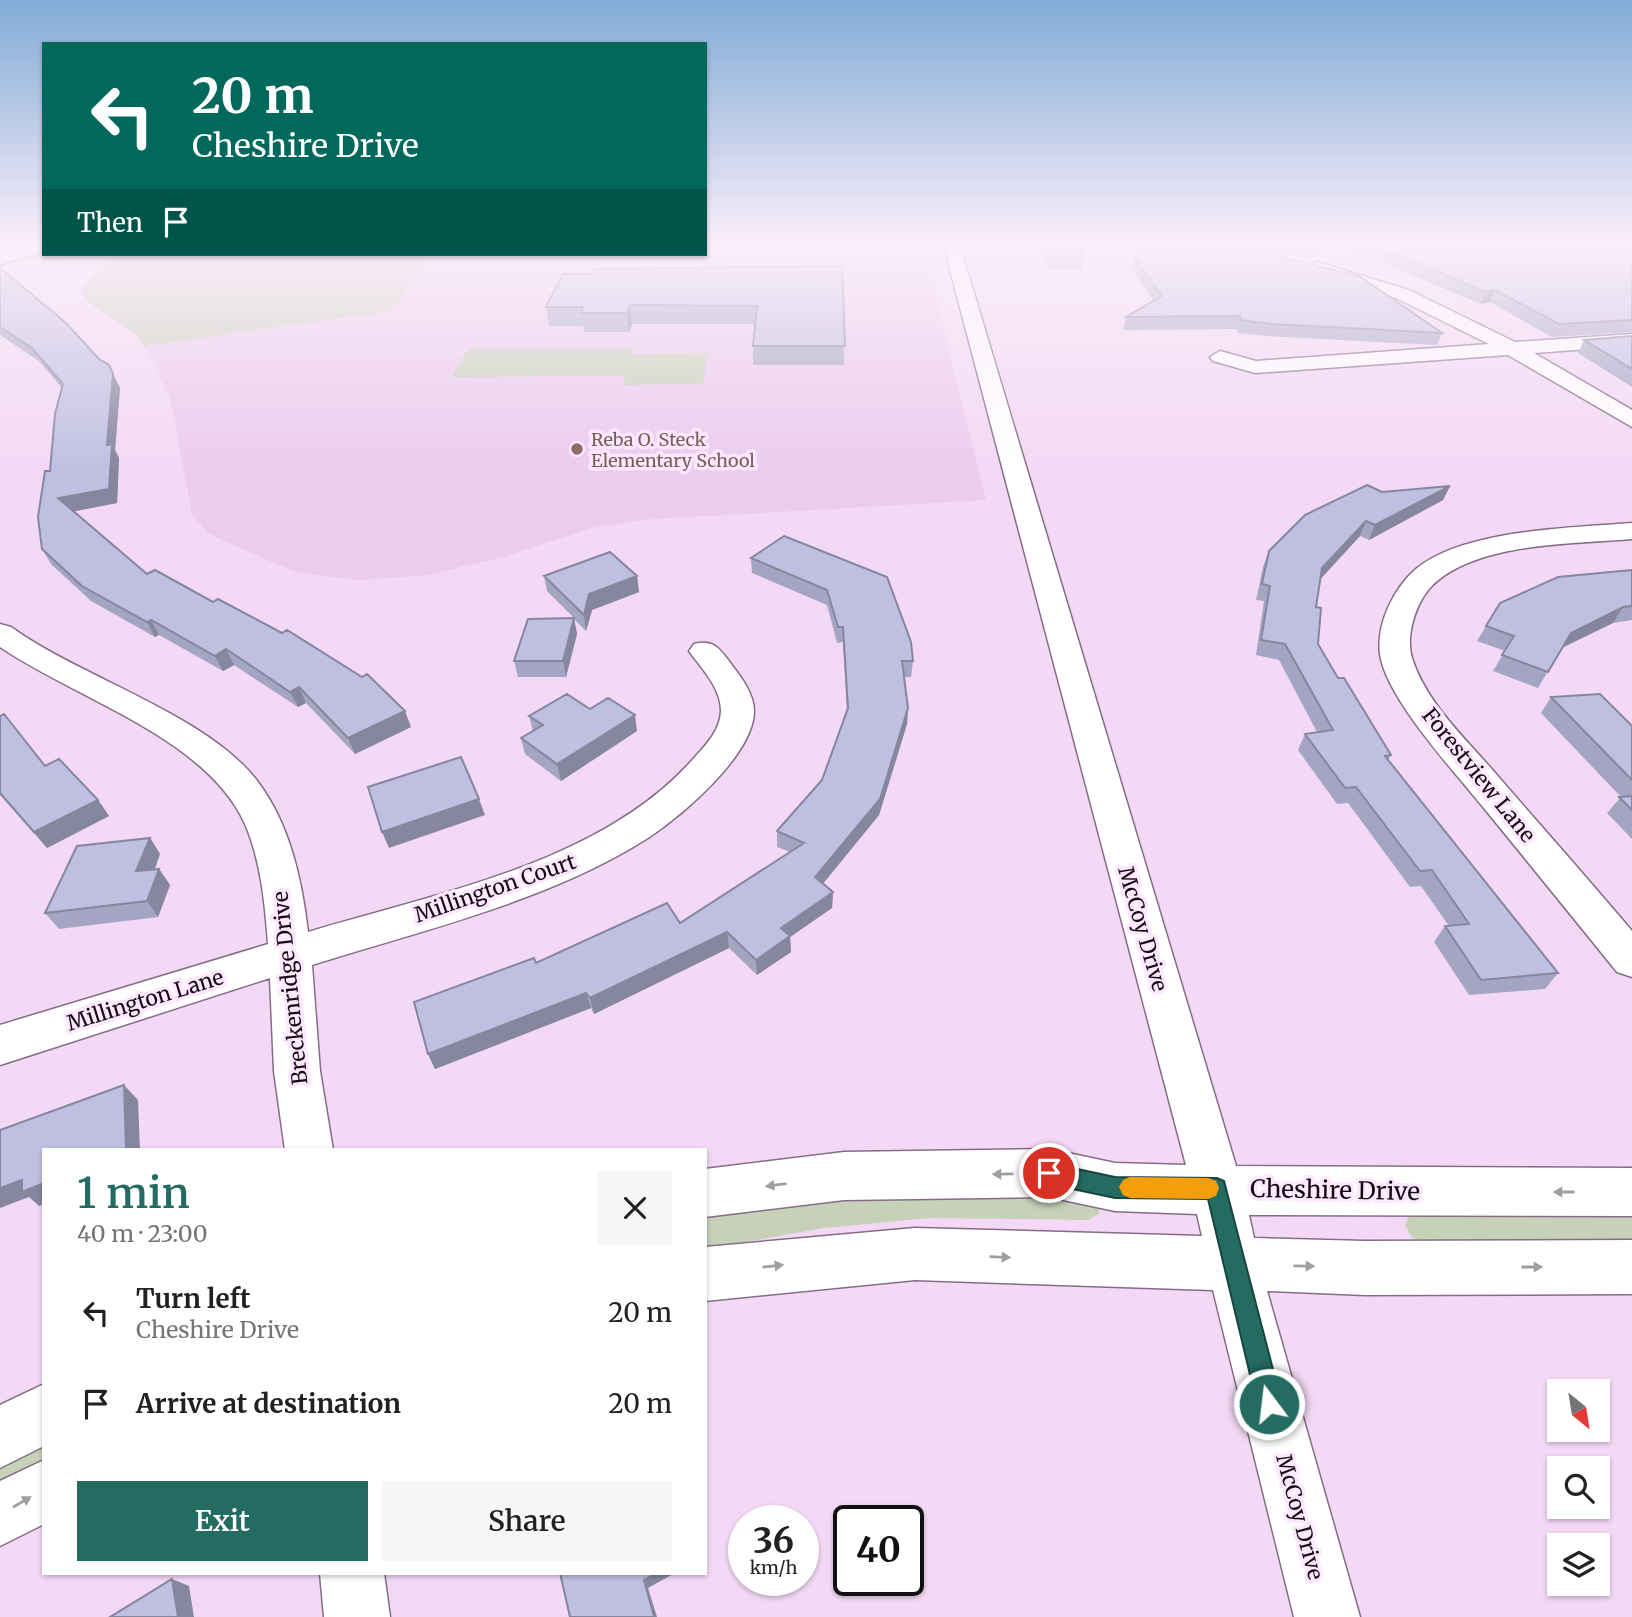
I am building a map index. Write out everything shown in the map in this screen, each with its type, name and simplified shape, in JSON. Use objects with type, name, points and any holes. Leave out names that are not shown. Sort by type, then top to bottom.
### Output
[{"type":"street","name":"McCoy Drive","points":[[972,318],[1217,1188],[1247,1323],[1326,1617]]},
{"type":"street","points":[[1454,318],[1632,420]]},
{"type":"street","points":[[1220,357],[1255,367],[1632,340]]},
{"type":"street","name":"Forestview Lane","points":[[1632,531],[1491,547],[1444,563],[1426,575],[1407,595],[1398,617],[1395,655],[1419,701],[1442,733],[1632,960]]},
{"type":"street","name":"Breckenridge Drive","points":[[0,633],[179,736],[220,764],[246,790],[262,817],[274,849],[291,955],[298,1072],[309,1148]]},
{"type":"street","name":"Millington Court","points":[[291,955],[539,877],[598,851],[652,818],[697,780],[730,736],[737,708],[730,685],[705,650]]},
{"type":"street","name":"Millington Lane","points":[[0,1045],[291,955]]},
{"type":"street","name":"Cheshire Drive","points":[[707,1194],[844,1176],[1049,1173],[1115,1187],[1338,1193],[1632,1192]]},
{"type":"street","points":[[707,1274],[776,1265],[915,1254],[1236,1265],[1632,1267]]},
{"type":"street","points":[[0,1438],[42,1414]]},
{"type":"street","points":[[0,1515],[42,1491]]},
{"type":"street","points":[[352,1575],[357,1617]]},
{"type":"shaded area","name":"Reba O. Steck Elementary School","points":[[338,318],[942,318],[986,500],[641,520],[592,528],[503,557],[428,575],[358,580],[295,572],[209,534],[192,514],[170,398],[144,346]]},
{"type":"green space","points":[[113,318],[338,318],[144,346],[131,330]]},
{"type":"green space","points":[[468,349],[634,349],[633,354],[708,353],[703,384],[624,385],[625,376],[451,377]]},
{"type":"green space","points":[[844,1192],[1083,1192],[1100,1205],[1099,1214],[1088,1220],[929,1218],[825,1228],[707,1249],[707,1216]]},
{"type":"green space","points":[[1409,1217],[1632,1217],[1632,1246],[1423,1244],[1412,1237],[1405,1226]]},
{"type":"green space","points":[[42,1431],[42,1461],[0,1485],[0,1456]]},
{"type":"building","points":[[0,318],[61,318],[99,359],[109,365],[113,374],[107,445],[112,444],[109,489],[58,498],[147,574],[155,570],[213,602],[218,599],[282,633],[287,630],[362,677],[367,674],[405,711],[348,738],[299,687],[290,692],[226,649],[215,656],[151,620],[147,622],[82,586],[42,549],[38,517],[45,471],[50,471],[55,414],[63,384],[32,348],[0,327]]},
{"type":"building","points":[[756,318],[844,318],[845,346],[753,346]]},
{"type":"building","points":[[1421,318],[1442,333],[1271,324],[1241,320]]},
{"type":"building","points":[[1549,318],[1632,318],[1632,320],[1559,324]]},
{"type":"building","points":[[1632,336],[1632,369],[1584,340]]},
{"type":"building","points":[[1367,485],[1382,492],[1450,486],[1375,525],[1366,521],[1322,568],[1316,607],[1321,608],[1318,644],[1338,678],[1344,678],[1391,755],[1385,756],[1558,973],[1481,980],[1445,926],[1469,924],[1432,870],[1420,871],[1356,787],[1345,788],[1305,734],[1333,730],[1285,644],[1261,640],[1270,586],[1262,584],[1269,551],[1305,515]]},
{"type":"building","points":[[784,536],[887,577],[911,642],[913,661],[902,661],[908,708],[880,799],[815,877],[833,892],[781,928],[790,936],[756,960],[727,932],[590,998],[586,993],[428,1054],[414,1002],[534,958],[536,963],[667,903],[680,923],[804,843],[777,831],[822,780],[848,708],[843,627],[838,627],[827,590],[751,558]]},
{"type":"building","points":[[610,552],[637,576],[589,594],[584,615],[544,576]]},
{"type":"building","points":[[1632,570],[1632,606],[1623,607],[1571,633],[1548,672],[1502,655],[1514,636],[1486,626],[1500,603],[1558,577]]},
{"type":"building","points":[[574,618],[563,661],[514,661],[528,619]]},
{"type":"building","points":[[567,694],[590,709],[608,698],[635,715],[557,764],[521,738],[543,725],[529,716]]},
{"type":"building","points":[[1600,694],[1632,726],[1632,780],[1551,697]]},
{"type":"building","points":[[4,714],[45,766],[59,759],[98,800],[34,832],[0,793],[0,716]]},
{"type":"building","points":[[461,757],[479,799],[382,832],[368,787]]},
{"type":"building","points":[[1632,796],[1632,810],[1619,797]]},
{"type":"building","points":[[150,838],[136,871],[159,869],[147,901],[45,913],[77,846]]},
{"type":"building","points":[[124,1085],[126,1148],[42,1148],[42,1184],[22,1192],[22,1180],[0,1188],[0,1130]]},
{"type":"building","points":[[560,1575],[653,1575],[644,1580],[654,1617],[570,1617]]},
{"type":"building","points":[[172,1579],[178,1617],[110,1617]]},
{"type":"slow traffic","points":[[1130,1187],[1208,1188]]},
{"type":"place","name":"Reba O. Steck Elementary School","points":[[577,449]]},
{"type":"route","points":[[1049,1173],[1115,1187],[1217,1188],[1247,1323],[1269,1404]]}]
